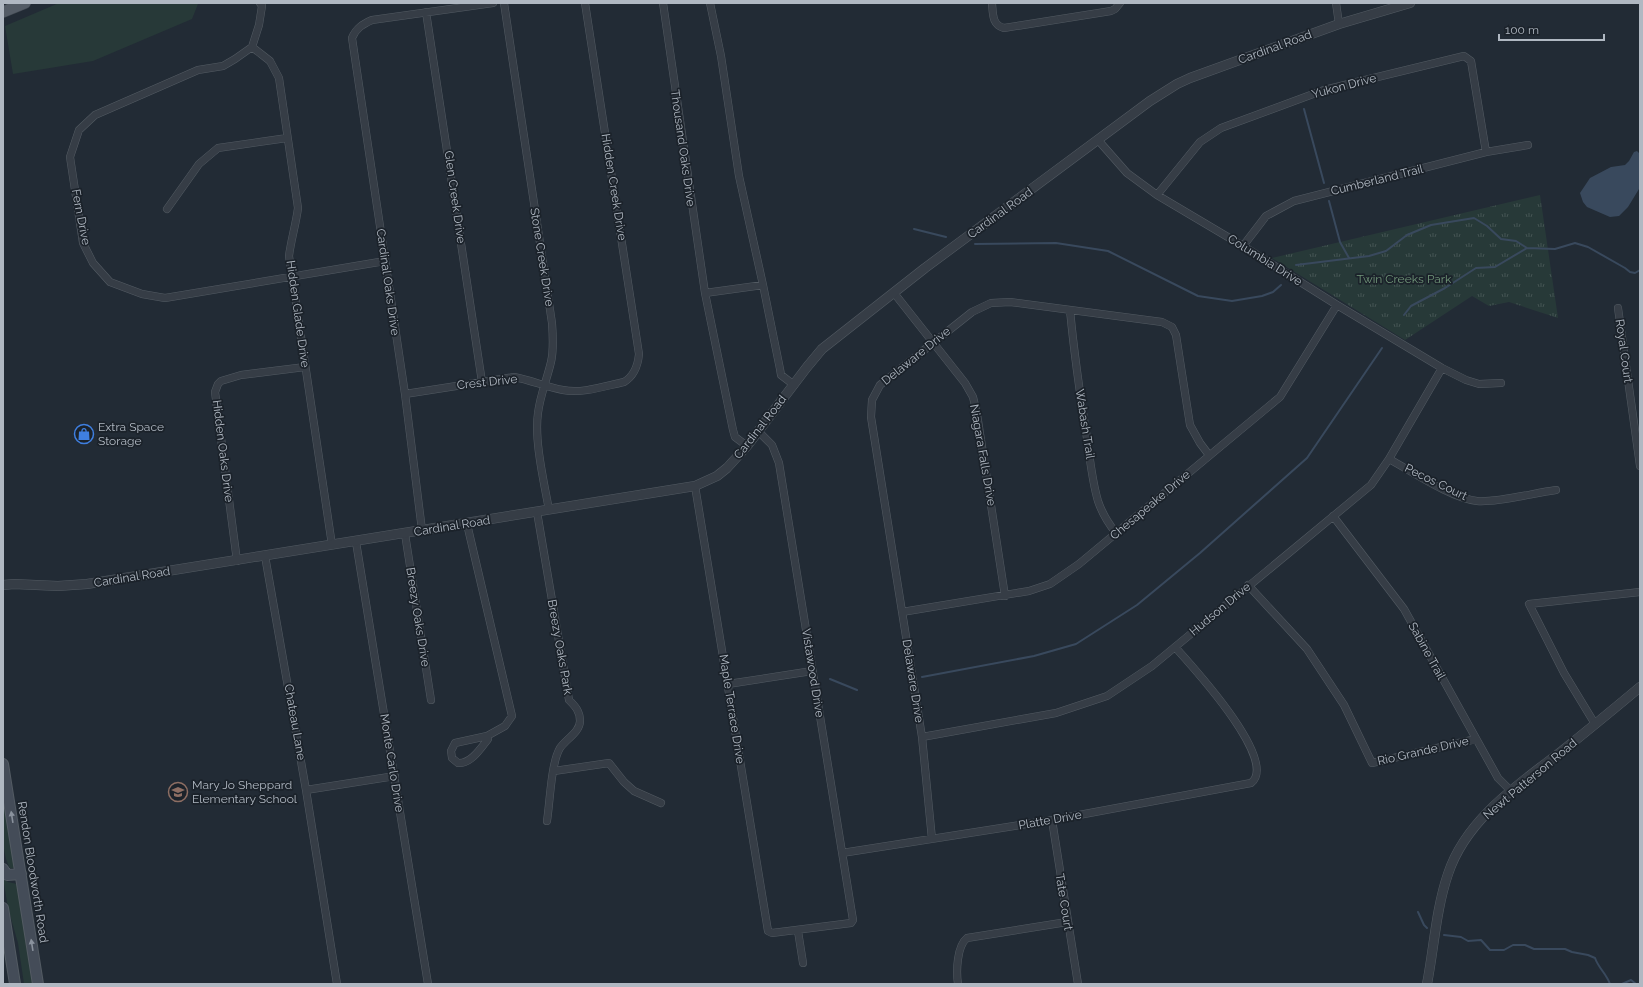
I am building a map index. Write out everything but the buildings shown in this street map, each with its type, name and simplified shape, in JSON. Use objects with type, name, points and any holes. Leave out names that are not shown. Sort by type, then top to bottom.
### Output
[{"type":"main road","points":[[3,12],[25,3]]},
{"type":"main road","name":"Rendon Bloodworth Road","points":[[3,764],[38,984]]},
{"type":"main road","points":[[3,869],[7,874],[21,874]]},
{"type":"main road","points":[[3,908],[6,939],[15,984]]},
{"type":"street","points":[[252,47],[259,25],[262,6],[260,3]]},
{"type":"street","points":[[426,12],[493,3]]},
{"type":"street","name":"Stone Creek Drive","points":[[504,3],[554,341],[552,361],[538,413],[537,428],[549,510]]},
{"type":"street","name":"Hidden Creek Drive","points":[[585,3],[639,354],[635,371]]},
{"type":"street","name":"Thousand Oaks Drive","points":[[663,3],[705,293],[733,430],[735,436],[747,446]]},
{"type":"street","points":[[710,3],[722,63],[739,176],[781,375],[794,385]]},
{"type":"street","points":[[992,3],[995,22],[998,26],[1004,28],[1012,28],[1111,10],[1120,4]]},
{"type":"street","points":[[1336,3],[1339,24]]},
{"type":"street","name":"Cardinal Road","points":[[3,585],[58,586],[87,584],[356,542],[695,486],[722,472],[747,446],[822,349],[925,268],[1150,101],[1177,84],[1339,24],[1410,3]]},
{"type":"street","name":"Cardinal Oaks Drive","points":[[422,530],[405,394],[353,43],[355,31],[364,23],[372,20],[426,12]]},
{"type":"street","name":"Glen Creek Drive","points":[[426,12],[482,382]]},
{"type":"street","name":"Hidden Glade Drive","points":[[252,47],[270,61],[278,78],[298,208],[296,225],[291,238],[289,256],[332,545]]},
{"type":"street","name":"Fern Drive","points":[[252,47],[223,66],[198,70],[95,114],[79,130],[70,157],[83,243],[93,263],[110,282],[142,294],[165,298],[385,262]]},
{"type":"street","name":"Yukon Drive","points":[[1157,195],[1200,142],[1221,128],[1324,90],[1464,56],[1471,61],[1486,152]]},
{"type":"street","points":[[167,209],[200,164],[218,148],[287,138]]},
{"type":"street","name":"Columbia Drive","points":[[1098,140],[1127,173],[1157,195],[1243,246],[1337,305],[1442,368],[1466,380],[1479,384],[1501,383]]},
{"type":"street","name":"Cumberland Trail","points":[[1243,246],[1266,216],[1294,201],[1486,152],[1528,145]]},
{"type":"street","points":[[705,293],[763,285]]},
{"type":"street","name":"Niagara Falls Drive","points":[[894,293],[932,343],[966,383],[973,397],[977,414],[1005,596]]},
{"type":"street","name":"Delaware Drive","points":[[932,839],[922,737],[871,417],[874,396],[880,385],[972,312],[991,304],[1010,302],[1162,322],[1172,327],[1176,335],[1190,425],[1209,455]]},
{"type":"street","name":"Chesapeake Drive","points":[[902,612],[1029,591],[1050,584],[1079,564],[1280,397],[1337,305]]},
{"type":"street","name":"Royal Court","points":[[1618,308],[1640,466]]},
{"type":"street","name":"Wabash Trail","points":[[1070,310],[1081,402],[1094,482],[1103,514],[1116,533]]},
{"type":"street","name":"Hidden Oaks Drive","points":[[237,561],[216,392],[217,388],[221,381],[241,375],[305,367]]},
{"type":"street","name":"Hudson Drive","points":[[922,737],[1056,713],[1107,696],[1130,682],[1175,647],[1371,484],[1389,459],[1442,368]]},
{"type":"street","name":"Crest Drive","points":[[405,394],[514,377],[545,384],[562,390],[582,390],[624,382],[629,380],[635,371]]},
{"type":"street","name":"Vistawood Drive","points":[[758,431],[772,445],[779,463],[852,922],[798,930]]},
{"type":"street","name":"Pecos Court","points":[[1389,459],[1462,498],[1478,501],[1491,501],[1556,490]]},
{"type":"street","name":"Maple Terrace Drive","points":[[695,486],[769,932],[772,933],[798,930]]},
{"type":"street","name":"Breezy Oaks Park","points":[[537,512],[569,700],[578,709],[580,721],[576,731],[559,749],[554,771],[547,821]]},
{"type":"street","name":"Sabine Trail","points":[[1333,516],[1404,610],[1498,778],[1511,791]]},
{"type":"street","points":[[467,524],[512,716],[505,726],[487,736],[455,743],[451,751],[452,758],[458,763],[469,760],[484,745],[488,739],[487,736]]},
{"type":"street","name":"Breezy Oaks Drive","points":[[405,534],[431,700]]},
{"type":"street","name":"Monte Carlo Drive","points":[[356,542],[428,984]]},
{"type":"street","name":"Chateau Lane","points":[[265,556],[306,790],[337,984]]},
{"type":"street","name":"Rio Grande Drive","points":[[1248,585],[1307,649],[1344,705],[1372,763],[1476,739]]},
{"type":"street","points":[[1596,724],[1564,673],[1529,604],[1640,592]]},
{"type":"street","name":"Platte Drive","points":[[842,853],[1052,820],[1251,783],[1255,780],[1257,774],[1256,767],[1252,753],[1242,732],[1221,701],[1175,647]]},
{"type":"street","points":[[728,684],[812,671]]},
{"type":"street","name":"Newt Patterson Road","points":[[1426,984],[1442,893],[1448,872],[1470,833],[1485,815],[1511,791],[1640,687]]},
{"type":"street","points":[[554,771],[609,763],[624,782],[634,791],[661,803]]},
{"type":"street","points":[[306,790],[395,776]]},
{"type":"street","name":"Tate Court","points":[[1052,820],[1078,984]]},
{"type":"street","points":[[958,984],[960,947],[962,941],[967,938],[1067,922]]},
{"type":"street","points":[[798,930],[804,963]]},
{"type":"green space","points":[[59,3],[198,4],[192,19],[93,61],[13,74],[5,26]]},
{"type":"green space","name":"Twin Creeks Park","points":[[1540,195],[1558,318],[1509,302],[1489,306],[1472,296],[1405,340],[1272,258]]},
{"type":"green space","points":[[3,795],[14,868],[10,868],[3,843]]},
{"type":"green space","points":[[3,878],[8,882],[17,884],[33,984],[24,984],[18,943],[8,908]]},
{"type":"water","points":[[1637,151],[1640,154],[1639,189],[1628,207],[1619,216],[1610,217],[1587,207],[1583,202],[1580,193],[1590,178],[1611,167],[1625,165],[1634,152]]},
{"type":"waterway","points":[[1304,109],[1324,183]]},
{"type":"waterway","points":[[1329,201],[1340,242],[1349,258]]},
{"type":"waterway","points":[[1296,265],[1369,256],[1386,251],[1407,235],[1431,225],[1474,218],[1487,226],[1501,239],[1516,241],[1527,248],[1555,249],[1575,243],[1588,247],[1630,272],[1635,273],[1640,270]]},
{"type":"waterway","points":[[914,229],[946,237]]},
{"type":"waterway","points":[[975,244],[1056,243],[1108,251],[1198,296],[1232,301],[1262,296],[1273,292],[1281,285]]},
{"type":"waterway","points":[[1404,315],[1411,306],[1445,288],[1476,268],[1495,267],[1527,248]]},
{"type":"waterway","points":[[922,677],[1034,656],[1076,644],[1137,605],[1200,553],[1307,458],[1382,348]]},
{"type":"waterway","points":[[830,679],[857,690]]},
{"type":"waterway","points":[[1418,912],[1427,928]]},
{"type":"waterway","points":[[1444,935],[1461,937],[1468,941],[1481,940],[1490,950],[1504,950],[1513,945],[1525,945],[1534,949],[1565,949],[1588,955],[1595,958],[1610,984]]},
{"type":"waterway","points":[[1622,984],[1631,980],[1636,984]]},
{"type":"place","name":"Extra Space Storage","points":[[84,434]]},
{"type":"place","name":"Mary Jo Sheppard Elementary School","points":[[178,792]]}]
